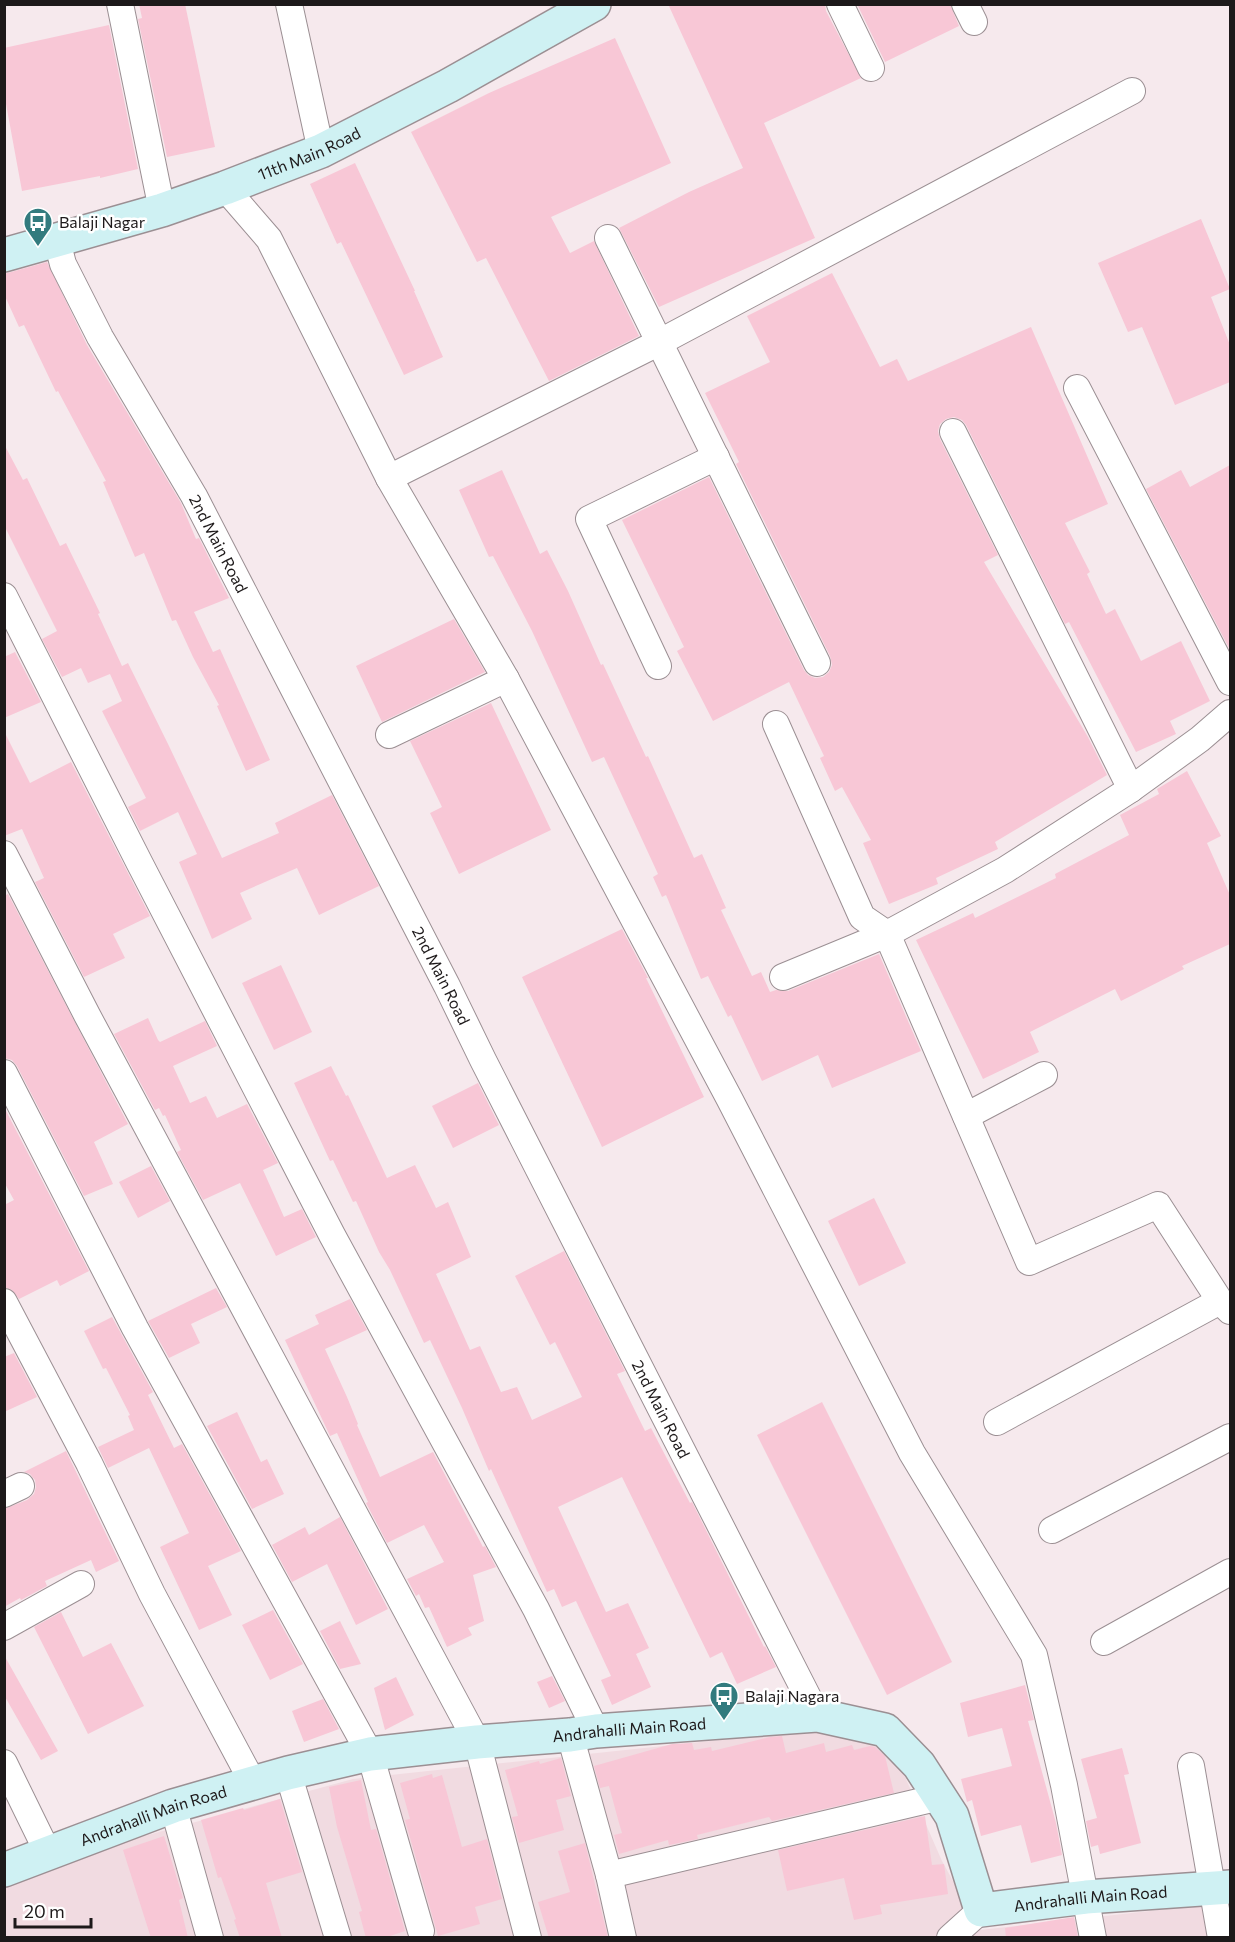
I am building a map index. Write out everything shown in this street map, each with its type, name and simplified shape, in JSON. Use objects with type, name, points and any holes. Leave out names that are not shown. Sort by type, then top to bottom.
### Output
[{"type":"street","points":[[120,4],[162,210]]},
{"type":"street","points":[[289,4],[321,151]]},
{"type":"street","name":"11th Main Road","points":[[4,255],[57,242],[162,210],[321,151],[448,86],[594,4]]},
{"type":"street","points":[[840,4],[871,68]]},
{"type":"street","points":[[389,478],[660,342],[1132,91]]},
{"type":"street","points":[[225,188],[269,239],[389,478],[507,680],[729,1098],[912,1453],[1034,1654],[1064,1785],[1094,1938]]},
{"type":"street","points":[[608,238],[817,663]]},
{"type":"street","name":"2nd Main Road","points":[[57,242],[63,264],[100,337],[195,496],[442,975],[499,1092],[817,1715]]},
{"type":"street","points":[[1077,388],[1230,682]]},
{"type":"street","points":[[953,432],[1131,789]]},
{"type":"street","points":[[658,666],[589,519],[716,457]]},
{"type":"street","points":[[4,596],[332,1235],[536,1609],[583,1733],[623,1938]]},
{"type":"street","points":[[389,735],[507,680]]},
{"type":"street","points":[[783,976],[887,934],[1005,870],[1131,789],[1200,739],[1230,713]]},
{"type":"street","points":[[776,724],[862,917],[887,934],[1029,1262],[1158,1204],[1225,1306],[997,1422]]},
{"type":"street","points":[[4,854],[87,1015],[477,1742],[528,1938]]},
{"type":"street","points":[[4,1073],[135,1329],[370,1754],[421,1931]]},
{"type":"street","points":[[966,1116],[1044,1075]]},
{"type":"street","points":[[4,1302],[89,1463],[152,1594],[253,1783]]},
{"type":"street","points":[[1052,1530],[1230,1437]]},
{"type":"street","points":[[1104,1642],[1230,1572]]},
{"type":"street","points":[[4,1627],[81,1584]]},
{"type":"street","name":"Andrahalli Main Road","points":[[4,1870],[172,1806],[288,1773],[370,1754],[477,1742],[817,1715],[885,1730],[920,1765],[952,1816],[981,1910],[1086,1897],[1221,1887]]},
{"type":"street","points":[[4,1763],[48,1853]]},
{"type":"street","points":[[1191,1766],[1221,1887],[1221,1938]]},
{"type":"street","points":[[288,1773],[338,1938]]},
{"type":"street","points":[[609,1875],[940,1797]]},
{"type":"street","points":[[172,1806],[210,1938]]},
{"type":"street","points":[[950,1938],[981,1910]]},
{"type":"shaded area","points":[[860,1725],[902,1770],[942,1861],[980,1930],[1230,1902],[1230,1938],[5,1938],[5,1874],[353,1779]]},
{"type":"building","points":[[139,4],[185,4],[215,147],[167,157],[138,19],[142,18]]},
{"type":"building","points":[[668,4],[825,4],[826,11],[861,78],[764,123],[815,238],[659,307],[619,228],[689,192],[743,168]]},
{"type":"building","points":[[857,4],[950,4],[959,26],[885,62]]},
{"type":"building","points":[[109,25],[138,169],[22,191],[4,93],[4,48]]},
{"type":"building","points":[[615,38],[671,163],[551,217],[570,253],[594,241],[639,336],[549,381],[486,258],[477,262],[411,132],[489,93]]},
{"type":"building","points":[[355,163],[443,357],[404,375],[341,242],[337,244],[310,184]]},
{"type":"building","points":[[1201,219],[1230,289],[1211,297],[1230,345],[1230,382],[1175,405],[1142,327],[1128,332],[1098,263]]},
{"type":"building","points":[[47,262],[87,345],[181,503],[196,539],[199,538],[229,598],[194,612],[213,652],[220,649],[270,760],[246,771],[217,706],[219,705],[176,620],[172,621],[144,553],[135,557],[103,482],[106,481],[58,391],[56,392],[24,325],[19,327],[4,294],[4,274]]},
{"type":"building","points":[[832,273],[880,367],[897,359],[908,381],[1031,327],[1108,504],[1065,523],[1090,572],[1087,574],[1106,614],[1115,609],[1141,661],[1181,641],[1210,701],[1170,721],[1176,734],[1136,752],[1069,622],[1065,624],[966,425],[962,420],[954,417],[946,419],[940,424],[938,431],[940,439],[998,555],[984,562],[1088,737],[1107,775],[995,842],[998,849],[936,878],[938,884],[889,904],[863,843],[871,840],[842,787],[835,791],[820,758],[824,756],[789,682],[713,721],[677,651],[684,647],[622,520],[709,477],[804,670],[815,678],[823,677],[829,672],[832,665],[830,656],[736,464],[739,462],[705,393],[770,362],[747,316]]},
{"type":"building","points":[[4,444],[23,480],[27,478],[60,546],[66,543],[100,613],[98,614],[122,666],[128,663],[222,858],[279,833],[275,823],[332,795],[379,886],[319,915],[297,868],[240,893],[252,919],[212,939],[179,862],[197,854],[178,812],[140,831],[128,807],[146,798],[102,711],[122,701],[110,674],[88,683],[81,668],[62,677],[42,639],[57,631],[4,525]]},
{"type":"building","points":[[1230,465],[1230,650],[1146,489],[1181,470],[1190,487]]},
{"type":"building","points":[[502,470],[540,554],[547,550],[568,591],[601,665],[603,664],[646,757],[648,756],[694,858],[702,854],[726,908],[721,910],[752,976],[761,972],[770,992],[788,991],[879,954],[921,1051],[832,1088],[818,1055],[762,1081],[731,1015],[728,1017],[708,976],[701,979],[666,895],[662,897],[653,877],[658,874],[604,757],[592,762],[532,631],[493,556],[489,557],[459,490]]},
{"type":"building","points":[[454,619],[485,672],[382,722],[356,666]]},
{"type":"building","points":[[15,652],[41,702],[4,718],[4,657]]},
{"type":"building","points":[[491,703],[551,830],[459,874],[430,813],[442,807],[410,741]]},
{"type":"building","points":[[4,731],[30,783],[71,762],[150,916],[113,934],[125,958],[84,977],[35,882],[44,878],[22,829],[4,836]]},
{"type":"building","points":[[1187,771],[1221,836],[1207,843],[1230,895],[1230,944],[1182,966],[1184,969],[1121,1001],[1115,989],[1030,1032],[1039,1052],[983,1079],[916,940],[973,913],[975,918],[1056,878],[1055,874],[1129,835],[1120,815],[1159,794],[1157,789]]},
{"type":"building","points":[[8,894],[128,1124],[94,1142],[113,1184],[84,1196],[17,1066],[12,1060],[4,1058],[4,896]]},
{"type":"building","points":[[622,929],[648,978],[646,978],[704,1097],[602,1147],[522,977]]},
{"type":"building","points":[[281,965],[312,1032],[274,1050],[242,983]]},
{"type":"building","points":[[148,1018],[160,1042],[205,1021],[217,1046],[173,1066],[190,1103],[206,1096],[217,1118],[247,1104],[278,1163],[263,1170],[284,1217],[302,1209],[316,1237],[276,1256],[240,1183],[203,1200],[177,1152],[181,1150],[165,1115],[163,1116],[159,1108],[155,1110],[114,1034]]},
{"type":"building","points":[[331,1066],[346,1096],[348,1095],[387,1178],[415,1165],[436,1208],[448,1202],[471,1257],[436,1274],[470,1350],[480,1346],[501,1392],[517,1387],[532,1420],[582,1397],[555,1342],[550,1345],[515,1276],[564,1251],[625,1371],[617,1374],[645,1431],[651,1428],[690,1503],[692,1502],[776,1667],[737,1684],[722,1652],[710,1658],[622,1477],[558,1507],[606,1612],[628,1603],[649,1648],[636,1654],[651,1687],[612,1705],[601,1680],[611,1676],[576,1601],[562,1607],[554,1589],[547,1592],[430,1340],[424,1343],[356,1201],[353,1202],[333,1160],[330,1161],[294,1083]]},
{"type":"building","points":[[478,1083],[499,1125],[453,1148],[432,1106]]},
{"type":"building","points":[[4,1107],[89,1271],[60,1286],[57,1280],[19,1299],[12,1290],[4,1287],[4,1205],[14,1200],[4,1182]]},
{"type":"building","points":[[151,1166],[170,1201],[138,1218],[119,1182]]},
{"type":"building","points":[[874,1198],[906,1263],[859,1286],[828,1221]]},
{"type":"building","points":[[216,1288],[227,1307],[191,1324],[200,1343],[169,1358],[148,1321]]},
{"type":"building","points":[[350,1299],[367,1330],[325,1349],[380,1477],[433,1452],[496,1567],[473,1575],[484,1621],[468,1628],[472,1635],[447,1647],[429,1607],[425,1608],[419,1594],[416,1596],[407,1579],[444,1562],[424,1525],[387,1543],[366,1503],[368,1502],[337,1433],[330,1436],[285,1340],[319,1324],[315,1315]]},
{"type":"building","points":[[112,1317],[153,1392],[148,1395],[174,1448],[182,1444],[241,1551],[208,1566],[232,1615],[199,1630],[160,1547],[189,1533],[149,1448],[108,1468],[98,1447],[134,1430],[128,1416],[130,1415],[84,1331]]},
{"type":"building","points":[[14,1353],[37,1397],[4,1412],[4,1357]]},
{"type":"building","points":[[822,1402],[952,1662],[887,1695],[757,1435]]},
{"type":"building","points":[[237,1412],[261,1462],[267,1459],[284,1494],[252,1509],[207,1426]]},
{"type":"building","points":[[66,1451],[119,1561],[96,1572],[91,1560],[45,1581],[47,1586],[4,1607],[4,1509],[27,1500],[34,1494],[35,1480],[30,1474],[24,1472]]},
{"type":"building","points":[[340,1517],[388,1609],[356,1625],[327,1564],[292,1582],[272,1545],[305,1527],[309,1535]]},
{"type":"building","points":[[273,1610],[303,1664],[270,1680],[242,1625]]},
{"type":"building","points":[[61,1612],[83,1657],[111,1643],[144,1706],[88,1734],[34,1627]]},
{"type":"building","points":[[340,1621],[361,1664],[340,1669],[320,1631]]},
{"type":"building","points":[[4,1655],[58,1751],[41,1760],[4,1695]]},
{"type":"building","points":[[552,1676],[565,1701],[549,1708],[537,1682]]},
{"type":"building","points":[[396,1677],[414,1715],[385,1730],[374,1688]]},
{"type":"building","points":[[1025,1685],[1034,1720],[1028,1721],[1056,1823],[1062,1855],[1031,1863],[1021,1825],[981,1836],[972,1800],[967,1802],[961,1779],[1012,1766],[1002,1728],[968,1737],[960,1703]]},
{"type":"building","points":[[323,1699],[339,1729],[304,1742],[292,1711]]},
{"type":"building","points":[[782,1736],[786,1753],[824,1743],[826,1752],[852,1745],[854,1750],[875,1747],[885,1756],[894,1793],[772,1821],[769,1817],[697,1835],[698,1839],[669,1845],[668,1840],[619,1854],[614,1835],[622,1833],[609,1786],[600,1788],[594,1766],[672,1744],[692,1743],[694,1750],[711,1747],[712,1751]]},
{"type":"building","points":[[1122,1748],[1129,1774],[1124,1775],[1141,1843],[1100,1854],[1098,1845],[1091,1847],[1086,1821],[1097,1818],[1081,1759]]},
{"type":"building","points":[[561,1758],[571,1796],[556,1800],[564,1830],[519,1843],[512,1817],[518,1816],[505,1770]]},
{"type":"building","points":[[432,1774],[433,1778],[442,1775],[462,1847],[487,1839],[502,1899],[475,1907],[480,1924],[438,1936],[405,1820],[410,1819],[400,1783]]},
{"type":"building","points":[[361,1780],[371,1830],[376,1829],[405,1931],[384,1938],[366,1938],[359,1912],[362,1911],[337,1827],[329,1787]]},
{"type":"building","points":[[280,1799],[302,1872],[266,1883],[282,1938],[240,1938],[234,1920],[236,1919],[221,1877],[218,1878],[201,1820]]},
{"type":"building","points":[[925,1816],[932,1865],[944,1864],[948,1894],[880,1905],[882,1914],[854,1920],[844,1878],[787,1891],[778,1850]]},
{"type":"building","points":[[164,1836],[183,1898],[179,1900],[188,1938],[151,1938],[123,1850]]},
{"type":"building","points":[[585,1843],[608,1938],[549,1938],[538,1902],[570,1892],[558,1851]]},
{"type":"building","points":[[1074,1917],[1078,1938],[1006,1938],[1005,1928]]},
{"type":"place","name":"Balaji Nagar","points":[[38,248]]},
{"type":"place","name":"Balaji Nagara","points":[[724,1722]]}]
